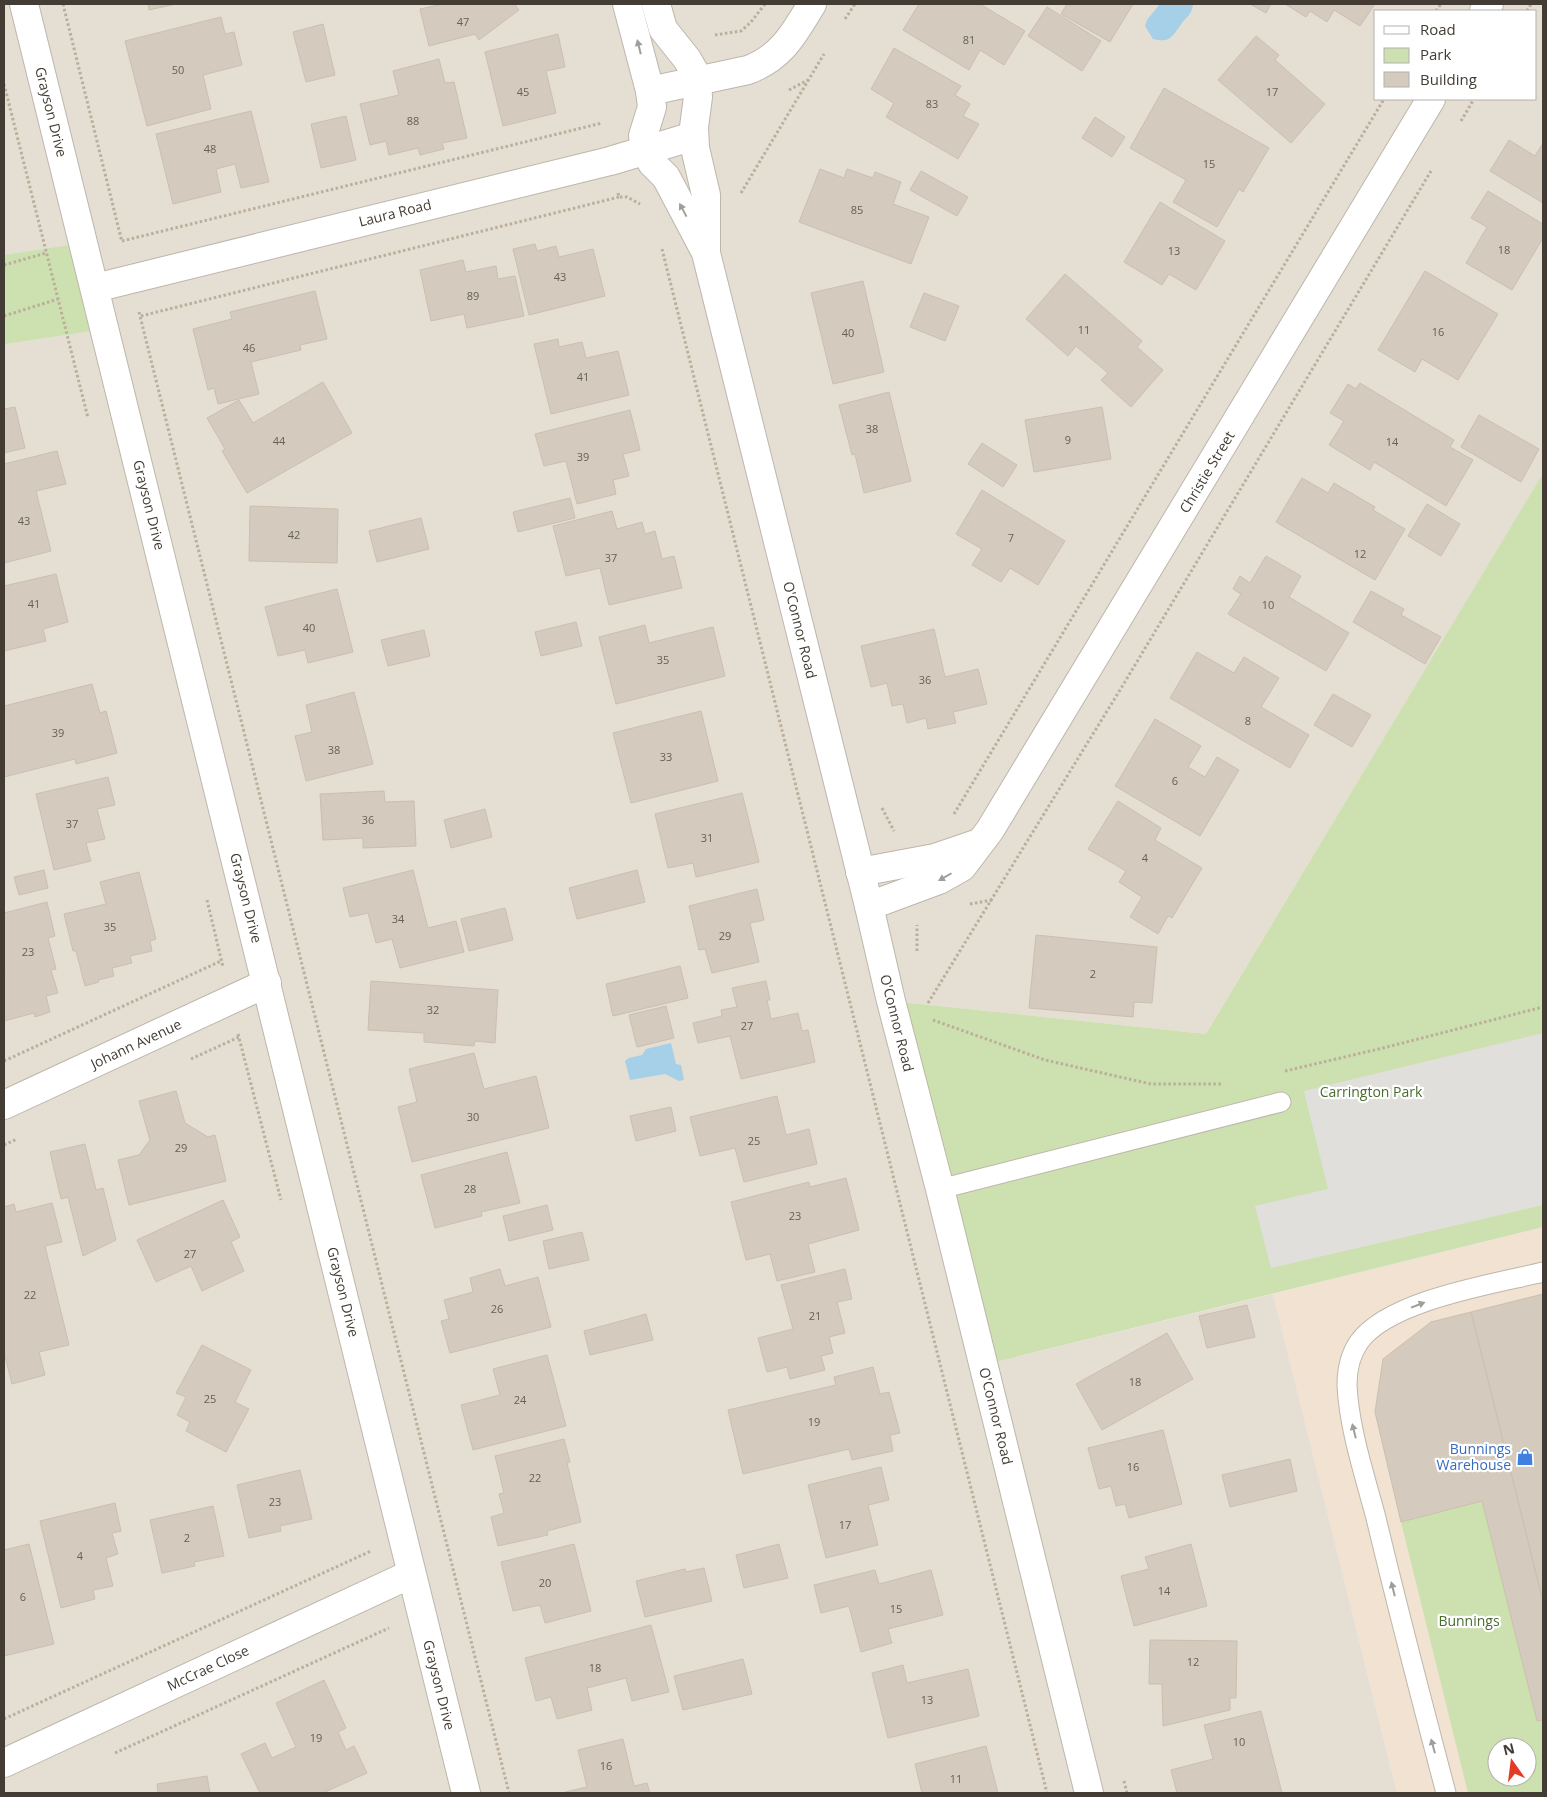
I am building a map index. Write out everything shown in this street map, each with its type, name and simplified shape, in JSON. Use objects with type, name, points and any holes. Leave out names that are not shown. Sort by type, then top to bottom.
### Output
[{"type":"street","name":"Grayson Drive","points":[[24,4],[466,1793]]},
{"type":"street","points":[[627,4],[650,91],[652,107],[643,136],[646,151]]},
{"type":"street","name":"O'Connor Road","points":[[656,4],[663,29],[687,59],[694,71],[697,82],[698,97],[694,128],[694,148],[706,195],[706,253]]},
{"type":"street","points":[[650,91],[697,82],[761,65],[784,46],[794,34],[812,4]]},
{"type":"street","name":"Christie Street","points":[[869,906],[939,880],[962,866],[990,830],[1430,100]]},
{"type":"street","name":"Laura Road","points":[[95,288],[646,151],[694,136]]},
{"type":"street","name":"O'Connor Road","points":[[646,151],[652,163],[666,177],[706,253],[1089,1793]]},
{"type":"street","points":[[860,872],[935,858],[979,843]]},
{"type":"street","name":"Johann Avenue","points":[[4,1104],[267,983]]},
{"type":"street","name":"McCrae Close","points":[[4,1763],[412,1574]]},
{"type":"lane","points":[[940,1189],[1281,1102]]},
{"type":"lane","points":[[1446,1793],[1350,1414],[1347,1383],[1348,1370],[1352,1354],[1359,1342],[1382,1321],[1431,1300],[1543,1272]]},
{"type":"path","points":[[64,4],[124,248]]},
{"type":"path","points":[[715,35],[741,31],[752,22],[766,4]]},
{"type":"path","points":[[844,21],[855,4]]},
{"type":"path","points":[[737,200],[829,46]]},
{"type":"path","points":[[954,815],[1383,100]]},
{"type":"path","points":[[1459,124],[1473,100]]},
{"type":"path","points":[[122,241],[602,123]]},
{"type":"path","points":[[928,1003],[1123,685],[1434,167]]},
{"type":"path","points":[[617,188],[619,197]]},
{"type":"path","points":[[140,316],[619,197],[627,197],[647,208]]},
{"type":"path","points":[[660,240],[1047,1793]]},
{"type":"path","points":[[4,265],[46,253]]},
{"type":"path","points":[[4,316],[58,299]]},
{"type":"path","points":[[138,308],[509,1793]]},
{"type":"path","points":[[880,800],[883,810],[896,833]]},
{"type":"path","points":[[917,923],[919,959]]},
{"type":"path","points":[[4,1061],[221,961]]},
{"type":"path","points":[[926,994],[936,1029]]},
{"type":"path","points":[[1277,1073],[1543,1007]]},
{"type":"path","points":[[933,1020],[1044,1060],[1151,1084],[1228,1084]]},
{"type":"path","points":[[4,1720],[371,1551]]},
{"type":"path","points":[[114,1753],[390,1628]]},
{"type":"shaded area","points":[[4,4],[1543,4],[1543,473],[1206,1034],[892,1001],[983,1365],[1273,1294],[1397,1793],[4,1793]]},
{"type":"shaded area","points":[[1543,1033],[1543,1205],[1271,1268],[1255,1206],[1328,1189],[1304,1091]]},
{"type":"shaded area","points":[[1543,1227],[1543,1793],[1397,1793],[1273,1294]]},
{"type":"green space","points":[[84,243],[105,329],[4,344],[4,255]]},
{"type":"green space","name":"Carrington Park","points":[[1543,473],[1543,1227],[983,1365],[891,1001],[1206,1034]]},
{"type":"green space","name":"Bunnings","points":[[1482,1501],[1537,1721],[1543,1720],[1543,1793],[1468,1793],[1401,1522]]},
{"type":"water","points":[[1160,4],[1193,5],[1189,15],[1174,34],[1166,40],[1153,39],[1145,26],[1147,20]]},
{"type":"water","points":[[671,1043],[676,1064],[681,1065],[684,1080],[679,1081],[665,1074],[630,1080],[625,1061],[642,1055],[646,1049]]},
{"type":"building","points":[[148,4],[176,4],[149,10]]},
{"type":"building","points":[[443,4],[517,4],[515,5],[519,10],[479,40],[475,34],[429,46],[420,9]]},
{"type":"building","points":[[919,4],[980,4],[1025,31],[1004,65],[980,50],[969,70],[903,30]]},
{"type":"building","points":[[1067,4],[1133,4],[1110,42],[1061,14]]},
{"type":"building","points":[[1250,4],[1271,4],[1266,13]]},
{"type":"building","points":[[1285,4],[1375,4],[1360,26],[1334,10],[1327,22],[1310,11],[1306,17]]},
{"type":"building","points":[[1047,7],[1101,41],[1082,71],[1028,36]]},
{"type":"building","points":[[221,17],[225,34],[234,32],[242,65],[203,75],[211,109],[147,126],[125,41]]},
{"type":"building","points":[[323,24],[335,75],[306,82],[293,32]]},
{"type":"building","points":[[558,34],[565,67],[546,71],[556,113],[503,126],[485,52]]},
{"type":"building","points":[[1256,36],[1279,55],[1275,60],[1325,104],[1291,143],[1218,80]]},
{"type":"building","points":[[894,48],[961,86],[955,95],[970,104],[963,116],[979,124],[958,159],[886,117],[894,103],[871,89]]},
{"type":"building","points":[[439,59],[445,83],[454,82],[467,138],[442,143],[444,149],[420,155],[418,148],[389,155],[386,141],[370,145],[360,104],[399,95],[393,71]]},
{"type":"building","points":[[1164,88],[1269,148],[1243,192],[1239,189],[1217,227],[1173,202],[1186,180],[1130,148]]},
{"type":"building","points":[[251,111],[269,182],[241,188],[235,164],[216,169],[221,192],[173,204],[156,134]]},
{"type":"building","points":[[346,116],[356,160],[321,168],[311,124]]},
{"type":"building","points":[[1095,117],[1125,137],[1112,157],[1082,138]]},
{"type":"building","points":[[1509,140],[1535,156],[1543,143],[1543,203],[1490,171]]},
{"type":"building","points":[[820,169],[844,178],[847,169],[873,178],[875,172],[901,182],[893,204],[929,217],[911,264],[799,222]]},
{"type":"building","points":[[921,171],[968,197],[957,216],[910,190]]},
{"type":"building","points":[[1488,191],[1543,224],[1543,238],[1512,290],[1466,263],[1487,227],[1471,218]]},
{"type":"building","points":[[1160,202],[1225,241],[1196,290],[1169,274],[1162,285],[1124,262]]},
{"type":"building","points":[[535,244],[537,251],[556,246],[559,257],[593,249],[605,296],[529,315],[513,249]]},
{"type":"building","points":[[463,260],[466,272],[496,266],[498,279],[515,276],[524,316],[467,328],[464,314],[431,321],[420,270]]},
{"type":"building","points":[[1425,271],[1498,314],[1458,380],[1422,359],[1415,372],[1378,350]]},
{"type":"building","points":[[1065,274],[1142,341],[1137,347],[1163,370],[1131,407],[1101,380],[1108,373],[1076,346],[1068,356],[1026,319]]},
{"type":"building","points":[[863,281],[884,372],[833,384],[811,293]]},
{"type":"building","points":[[315,291],[327,339],[300,345],[301,350],[251,362],[259,394],[218,404],[214,388],[208,390],[193,329],[232,319],[230,312]]},
{"type":"building","points":[[924,293],[959,306],[945,341],[910,327]]},
{"type":"building","points":[[558,339],[559,347],[582,342],[586,358],[618,351],[629,395],[551,414],[534,344]]},
{"type":"building","points":[[323,382],[352,433],[247,493],[222,451],[225,449],[207,418],[239,400],[253,423]]},
{"type":"building","points":[[1360,383],[1454,440],[1450,447],[1473,460],[1446,506],[1374,462],[1370,470],[1329,445],[1344,421],[1330,413],[1348,384],[1356,389]]},
{"type":"building","points":[[889,392],[911,481],[864,493],[855,454],[852,455],[839,405]]},
{"type":"building","points":[[15,407],[25,448],[4,453],[4,409]]},
{"type":"building","points":[[1102,407],[1111,459],[1034,472],[1025,420]]},
{"type":"building","points":[[630,410],[640,450],[623,454],[629,476],[613,480],[616,494],[577,504],[566,461],[544,466],[535,434]]},
{"type":"building","points":[[1479,415],[1539,449],[1521,482],[1461,447]]},
{"type":"building","points":[[982,443],[1017,465],[1003,487],[968,464]]},
{"type":"building","points":[[57,451],[66,484],[36,491],[51,551],[4,563],[4,464]]},
{"type":"building","points":[[1302,478],[1328,493],[1334,483],[1375,507],[1373,510],[1405,529],[1375,580],[1276,522]]},
{"type":"building","points":[[982,490],[1065,541],[1038,585],[1010,568],[1001,582],[972,565],[982,549],[956,534]]},
{"type":"building","points":[[570,498],[575,518],[518,532],[513,512]]},
{"type":"building","points":[[1427,504],[1460,524],[1441,556],[1408,536]]},
{"type":"building","points":[[250,506],[338,509],[337,563],[249,561]]},
{"type":"building","points":[[612,511],[617,529],[642,522],[645,534],[655,531],[662,559],[674,556],[682,588],[609,605],[600,568],[566,576],[553,526]]},
{"type":"building","points":[[421,518],[429,549],[377,562],[369,531]]},
{"type":"building","points":[[1266,556],[1301,576],[1289,597],[1349,633],[1326,671],[1228,614],[1241,594],[1233,589],[1240,576],[1250,583]]},
{"type":"building","points":[[56,574],[68,622],[43,629],[46,641],[4,651],[4,586]]},
{"type":"building","points":[[337,589],[353,652],[308,663],[305,650],[278,656],[265,607]]},
{"type":"building","points":[[1371,591],[1404,609],[1401,615],[1441,637],[1425,664],[1353,622]]},
{"type":"building","points":[[576,622],[582,646],[541,656],[535,632]]},
{"type":"building","points":[[645,625],[649,643],[713,627],[725,676],[616,704],[599,637]]},
{"type":"building","points":[[934,629],[945,677],[978,669],[987,704],[953,712],[956,723],[928,729],[926,718],[907,723],[903,704],[892,706],[887,683],[871,687],[861,646]]},
{"type":"building","points":[[424,630],[430,656],[388,666],[381,640]]},
{"type":"building","points":[[1197,652],[1234,673],[1244,657],[1279,678],[1261,707],[1309,735],[1290,768],[1170,698]]},
{"type":"building","points":[[92,684],[100,713],[106,711],[117,753],[76,764],[75,759],[4,777],[4,706]]},
{"type":"building","points":[[354,692],[373,764],[306,781],[295,736],[312,732],[306,705]]},
{"type":"building","points":[[1333,694],[1371,715],[1352,747],[1314,725]]},
{"type":"building","points":[[701,711],[718,781],[631,803],[613,733]]},
{"type":"building","points":[[1155,719],[1201,746],[1188,767],[1205,777],[1217,757],[1239,770],[1200,836],[1115,786]]},
{"type":"building","points":[[108,777],[115,805],[97,809],[105,839],[86,843],[91,861],[54,870],[36,794]]},
{"type":"building","points":[[384,791],[385,802],[414,801],[416,846],[363,848],[363,838],[323,840],[320,794]]},
{"type":"building","points":[[742,793],[759,862],[696,877],[693,863],[668,868],[655,814]]},
{"type":"building","points":[[1118,801],[1161,828],[1155,840],[1202,868],[1172,918],[1168,916],[1158,934],[1130,917],[1142,897],[1119,882],[1126,871],[1088,849]]},
{"type":"building","points":[[485,809],[492,837],[451,848],[444,820]]},
{"type":"building","points":[[44,870],[48,888],[19,895],[14,877]]},
{"type":"building","points":[[413,870],[428,928],[456,921],[464,952],[400,968],[392,939],[376,943],[368,913],[350,917],[343,888]]},
{"type":"building","points":[[637,870],[645,902],[577,919],[569,888]]},
{"type":"building","points":[[139,872],[156,939],[150,941],[152,951],[130,956],[132,963],[112,968],[114,976],[85,986],[76,951],[73,951],[64,914],[106,904],[100,882]]},
{"type":"building","points":[[757,889],[764,920],[750,923],[759,962],[712,973],[705,949],[699,950],[689,906]]},
{"type":"building","points":[[47,902],[55,936],[48,938],[56,969],[51,970],[58,993],[46,996],[50,1012],[35,1017],[34,1013],[4,1021],[4,913]]},
{"type":"building","points":[[505,908],[513,940],[469,951],[461,919]]},
{"type":"building","points":[[1036,935],[1157,947],[1152,1003],[1134,1002],[1133,1017],[1029,1008]]},
{"type":"building","points":[[680,966],[688,998],[613,1016],[606,984]]},
{"type":"building","points":[[371,981],[498,990],[495,1043],[475,1041],[474,1046],[424,1042],[424,1033],[368,1030]]},
{"type":"building","points":[[766,981],[771,1019],[798,1013],[802,1031],[808,1030],[815,1062],[741,1079],[730,1036],[698,1043],[693,1023],[722,1016],[721,1010],[737,1007],[732,988]]},
{"type":"building","points":[[666,1006],[674,1038],[637,1047],[629,1015]]},
{"type":"building","points":[[474,1053],[484,1089],[536,1076],[549,1128],[412,1162],[398,1107],[417,1102],[409,1069]]},
{"type":"building","points":[[176,1091],[185,1123],[208,1137],[215,1135],[226,1181],[129,1205],[118,1160],[139,1155],[150,1140],[139,1101]]},
{"type":"building","points":[[777,1096],[786,1135],[809,1129],[817,1164],[744,1182],[735,1148],[700,1156],[690,1117]]},
{"type":"building","points":[[671,1107],[676,1131],[636,1141],[630,1116]]},
{"type":"building","points":[[85,1144],[96,1190],[103,1188],[116,1240],[83,1256],[68,1197],[61,1199],[50,1152]]},
{"type":"building","points":[[507,1152],[520,1203],[481,1212],[482,1216],[435,1228],[421,1175]]},
{"type":"building","points":[[846,1178],[859,1230],[808,1244],[815,1272],[777,1281],[770,1254],[746,1260],[731,1202],[809,1182],[810,1187]]},
{"type":"building","points":[[223,1200],[240,1237],[231,1242],[244,1271],[202,1291],[191,1266],[156,1282],[137,1240]]},
{"type":"building","points":[[52,1203],[62,1242],[45,1246],[69,1345],[39,1352],[45,1375],[12,1384],[4,1352],[4,1207],[14,1204],[16,1212]]},
{"type":"building","points":[[547,1205],[553,1230],[509,1241],[503,1216]]},
{"type":"building","points":[[582,1232],[589,1260],[549,1269],[543,1241]]},
{"type":"building","points":[[500,1269],[505,1286],[538,1277],[551,1327],[450,1353],[441,1321],[449,1319],[444,1300],[473,1292],[470,1278]]},
{"type":"building","points":[[845,1269],[852,1299],[837,1302],[845,1333],[829,1337],[833,1353],[821,1356],[825,1370],[790,1379],[787,1367],[767,1372],[758,1338],[793,1329],[781,1285]]},
{"type":"building","name":"Bunnings Warehouse","points":[[1543,1294],[1543,1602],[1471,1312]]},
{"type":"building","points":[[1247,1305],[1255,1337],[1207,1348],[1199,1316]]},
{"type":"building","points":[[1471,1312],[1543,1602],[1543,1720],[1537,1721],[1482,1501],[1401,1522],[1375,1412],[1383,1359],[1431,1322]]},
{"type":"building","points":[[646,1314],[653,1340],[590,1355],[584,1331]]},
{"type":"building","points":[[1167,1333],[1193,1379],[1102,1430],[1076,1384]]},
{"type":"building","points":[[202,1345],[251,1370],[235,1402],[249,1409],[226,1452],[186,1431],[190,1422],[177,1415],[186,1397],[176,1393]]},
{"type":"building","points":[[547,1355],[566,1426],[473,1450],[461,1405],[500,1395],[493,1369]]},
{"type":"building","points":[[873,1367],[880,1394],[889,1392],[900,1433],[890,1435],[893,1451],[852,1460],[849,1449],[743,1474],[728,1410],[836,1385],[834,1377]]},
{"type":"building","points":[[1163,1430],[1182,1504],[1129,1518],[1125,1504],[1116,1506],[1111,1486],[1099,1489],[1088,1448]]},
{"type":"building","points":[[564,1439],[570,1462],[567,1463],[581,1522],[547,1531],[548,1535],[498,1546],[491,1517],[504,1513],[499,1494],[504,1493],[495,1456]]},
{"type":"building","points":[[1290,1459],[1297,1491],[1230,1507],[1222,1475]]},
{"type":"building","points":[[881,1467],[889,1500],[868,1505],[878,1545],[826,1558],[808,1485]]},
{"type":"building","points":[[300,1470],[312,1519],[280,1526],[281,1531],[249,1538],[237,1485]]},
{"type":"building","points":[[115,1503],[121,1531],[112,1533],[118,1554],[106,1558],[113,1586],[93,1590],[95,1599],[61,1608],[40,1521]]},
{"type":"building","points":[[213,1506],[224,1556],[194,1562],[195,1566],[162,1573],[150,1520]]},
{"type":"building","points":[[29,1544],[54,1644],[4,1656],[4,1550]]},
{"type":"building","points":[[574,1544],[591,1611],[545,1623],[540,1605],[513,1611],[501,1562]]},
{"type":"building","points":[[779,1544],[788,1578],[744,1588],[736,1555]]},
{"type":"building","points":[[1191,1544],[1207,1606],[1134,1626],[1121,1576],[1149,1569],[1145,1557]]},
{"type":"building","points":[[704,1568],[712,1601],[645,1617],[636,1581],[685,1569],[686,1572]]},
{"type":"building","points":[[875,1570],[879,1584],[931,1570],[943,1615],[888,1629],[892,1643],[861,1652],[849,1606],[821,1613],[814,1585]]},
{"type":"building","points":[[651,1625],[669,1692],[632,1701],[626,1678],[587,1688],[592,1710],[557,1719],[551,1697],[536,1701],[525,1658]]},
{"type":"building","points":[[1150,1640],[1237,1641],[1236,1698],[1230,1698],[1230,1710],[1163,1726],[1162,1684],[1149,1684]]},
{"type":"building","points":[[743,1659],[752,1694],[683,1710],[674,1676]]},
{"type":"building","points":[[903,1665],[907,1683],[968,1669],[979,1716],[888,1738],[872,1673]]},
{"type":"building","points":[[324,1680],[346,1728],[338,1732],[346,1750],[354,1746],[367,1773],[323,1793],[260,1793],[241,1754],[265,1743],[272,1758],[296,1747],[276,1703]]},
{"type":"building","points":[[1261,1711],[1282,1793],[1177,1793],[1171,1770],[1213,1759],[1204,1725]]},
{"type":"building","points":[[623,1739],[634,1786],[647,1783],[650,1793],[565,1792],[587,1787],[578,1750]]},
{"type":"building","points":[[986,1746],[998,1793],[922,1793],[915,1764]]},
{"type":"building","points":[[207,1776],[210,1793],[158,1793],[157,1784]]},
{"type":"place","name":"Bunnings Warehouse","points":[[1525,1457]]}]
